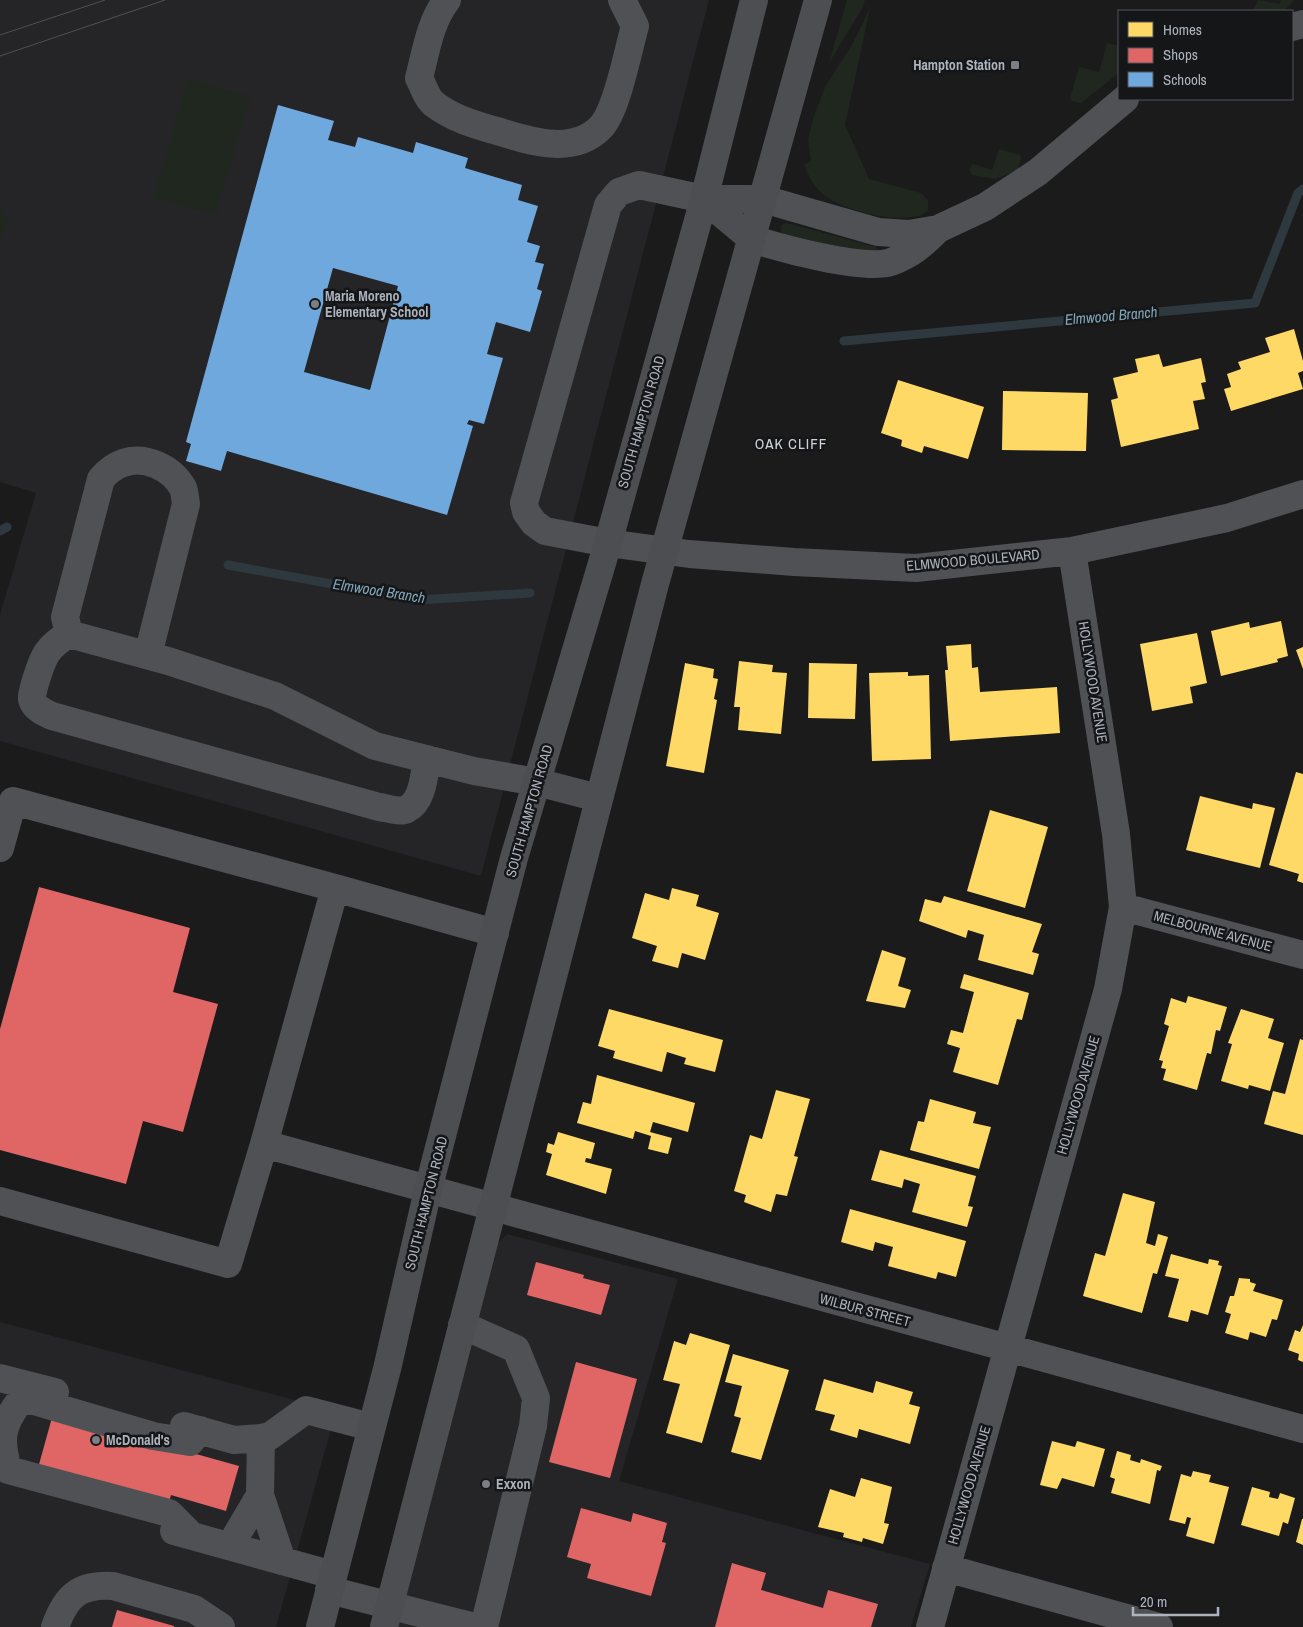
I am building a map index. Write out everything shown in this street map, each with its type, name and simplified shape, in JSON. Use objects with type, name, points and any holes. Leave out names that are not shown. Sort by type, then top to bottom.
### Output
[{"type":"main road","name":"SOUTH HAMPTON ROAD","points":[[320,1627],[371,1427],[428,1190],[495,932],[608,542],[704,199],[754,0]]},
{"type":"main road","points":[[387,1616],[598,798],[664,551],[818,0]]},
{"type":"main road","points":[[704,199],[763,199]]},
{"type":"main road","points":[[704,199],[752,240]]},
{"type":"main road","points":[[537,782],[598,798]]},
{"type":"street","points":[[447,0],[439,11],[429,35],[419,78],[432,103],[465,122],[536,143],[562,144],[582,140],[602,126],[614,106],[635,26],[622,0]]},
{"type":"street","points":[[763,199],[878,232],[909,234],[938,228],[985,207],[1038,172],[1124,100]]},
{"type":"street","name":"ELMWOOD BOULEVARD","points":[[704,199],[639,185],[619,192],[608,205],[524,503],[526,512],[534,523],[545,531],[664,551],[784,561],[916,568],[1072,551],[1227,518],[1303,494]]},
{"type":"street","points":[[752,240],[838,260],[865,263],[889,262],[917,250],[938,228]]},
{"type":"street","points":[[69,634],[65,617],[101,479],[110,469],[123,463],[137,461],[152,464],[166,469],[176,478],[184,490],[186,504],[148,656]]},
{"type":"street","name":"HOLLYWOOD AVENUE","points":[[930,1627],[1108,989],[1122,907],[1116,834],[1072,551]]},
{"type":"street","points":[[427,759],[416,801],[407,809],[400,811],[52,716],[40,710],[33,703],[32,696],[43,658],[56,642],[69,634],[148,656],[275,696],[376,746],[427,759],[474,771],[537,782]]},
{"type":"street","points":[[0,848],[13,802],[495,932]]},
{"type":"street","points":[[0,1201],[228,1264],[264,1144],[335,888]]},
{"type":"street","name":"MELBOURNE AVENUE","points":[[1122,907],[1303,955]]},
{"type":"street","name":"WILBUR STREET","points":[[264,1144],[1303,1429]]},
{"type":"street","points":[[462,1325],[516,1349],[536,1398],[533,1426],[484,1627]]},
{"type":"street","points":[[0,1378],[234,1440],[270,1436],[306,1410],[371,1427]]},
{"type":"street","points":[[0,1396],[11,1394],[153,1436],[190,1442],[200,1430]]},
{"type":"street","points":[[31,1400],[19,1402],[10,1414],[3,1432],[3,1471],[192,1536],[282,1561],[331,1583],[387,1616],[475,1627]]},
{"type":"street","points":[[261,1438],[260,1495],[282,1561]]},
{"type":"street","points":[[230,1546],[260,1495]]},
{"type":"street","points":[[946,1568],[1159,1627]]},
{"type":"street","points":[[55,1627],[61,1609],[70,1597],[90,1586],[113,1586],[194,1608],[221,1627]]},
{"type":"shaded area","name":"Maria Moreno Elementary School","points":[[0,0],[709,0],[481,876],[0,741],[0,615],[36,493],[0,482]]},
{"type":"shaded area","points":[[847,0],[865,0],[863,7],[829,63]]},
{"type":"shaded area","points":[[1258,0],[1280,4],[1281,0],[1294,0],[1285,10],[1253,10]]},
{"type":"shaded area","points":[[870,8],[845,125],[869,179],[921,193],[928,200],[928,210],[919,216],[908,218],[884,217],[848,208],[824,195],[816,187],[804,165],[811,161],[808,139],[814,116],[826,85],[853,43]]},
{"type":"shaded area","points":[[1107,43],[1118,46],[1118,74],[1081,103],[1072,101],[1070,98],[1079,67],[1099,72]]},
{"type":"shaded area","points":[[188,79],[250,97],[216,215],[154,197]]},
{"type":"shaded area","points":[[999,149],[1020,155],[1021,158],[1017,171],[995,179],[972,175],[969,170],[973,164],[992,170]]},
{"type":"shaded area","points":[[0,205],[8,221],[0,239]]},
{"type":"shaded area","points":[[787,223],[876,247],[878,251],[859,253],[784,234],[781,231],[781,227]]},
{"type":"shaded area","points":[[507,1234],[678,1279],[619,1481],[930,1564],[911,1627],[394,1627],[495,1246]]},
{"type":"shaded area","points":[[0,1322],[336,1411],[276,1627],[0,1627]]},
{"type":"building: Homes","points":[[1294,329],[1303,361],[1303,371],[1298,373],[1303,389],[1231,411],[1224,389],[1231,387],[1227,374],[1241,369],[1238,362],[1270,352],[1265,338]]},
{"type":"building: Homes","points":[[1159,354],[1163,367],[1201,358],[1206,382],[1201,383],[1205,399],[1193,401],[1199,429],[1121,447],[1111,400],[1118,398],[1113,378],[1138,372],[1135,359]]},
{"type":"building: Homes","points":[[898,380],[984,407],[968,459],[924,446],[922,453],[901,446],[902,440],[881,433]]},
{"type":"building: Homes","points":[[1003,391],[1088,393],[1086,451],[1002,450]]},
{"type":"building: Homes","points":[[1281,621],[1288,656],[1277,659],[1278,662],[1221,676],[1211,631],[1249,622],[1250,628]]},
{"type":"building: Homes","points":[[1197,633],[1207,683],[1190,687],[1193,703],[1152,711],[1140,644]]},
{"type":"building: Homes","points":[[971,644],[972,668],[978,667],[980,692],[1057,687],[1060,733],[950,741],[945,670],[948,670],[946,646]]},
{"type":"building: Homes","points":[[1303,647],[1303,669],[1296,650]]},
{"type":"building: Homes","points":[[739,661],[773,665],[772,672],[787,673],[781,734],[738,730],[740,707],[734,707]]},
{"type":"building: Homes","points":[[685,663],[714,669],[713,678],[718,679],[714,699],[717,700],[704,773],[666,766]]},
{"type":"building: Homes","points":[[809,663],[857,664],[855,719],[808,718]]},
{"type":"building: Homes","points":[[908,672],[908,676],[929,675],[931,759],[872,761],[869,673]]},
{"type":"building: Homes","points":[[1296,772],[1303,774],[1303,883],[1297,881],[1299,874],[1269,865]]},
{"type":"building: Homes","points":[[1200,796],[1252,809],[1253,803],[1275,808],[1260,868],[1186,850]]},
{"type":"building: Homes","points":[[990,810],[1048,827],[1025,908],[967,891]]},
{"type":"building: Homes","points":[[672,888],[699,895],[696,906],[719,913],[705,960],[682,953],[678,968],[652,961],[657,946],[632,938],[645,893],[669,900]]},
{"type":"building: Homes","points":[[944,896],[1042,924],[1032,952],[1039,954],[1033,975],[978,960],[984,935],[968,930],[966,938],[919,921],[925,899],[941,903]]},
{"type":"building: Homes","points":[[882,950],[906,958],[898,986],[911,990],[905,1008],[866,1001]]},
{"type":"building: Homes","points":[[964,974],[1029,993],[1022,1020],[1017,1019],[998,1085],[953,1072],[960,1048],[947,1044],[951,1030],[963,1033],[974,992],[960,988]]},
{"type":"building: Homes","points":[[1188,996],[1227,1007],[1220,1031],[1216,1030],[1211,1054],[1207,1053],[1197,1090],[1163,1080],[1166,1069],[1161,1068],[1163,1061],[1159,1060],[1169,1026],[1164,1024],[1171,998],[1186,1003]]},
{"type":"building: Homes","points":[[609,1009],[723,1040],[715,1072],[684,1064],[686,1058],[667,1052],[662,1072],[613,1058],[615,1051],[598,1046]]},
{"type":"building: Homes","points":[[1241,1009],[1274,1019],[1268,1038],[1284,1043],[1270,1091],[1249,1085],[1248,1089],[1221,1081],[1232,1044],[1228,1043]]},
{"type":"building: Homes","points":[[1300,1039],[1303,1040],[1303,1135],[1264,1124],[1273,1091],[1285,1094]]},
{"type":"building: Homes","points":[[597,1075],[695,1103],[688,1132],[653,1122],[650,1132],[672,1138],[668,1154],[648,1149],[651,1136],[635,1131],[633,1139],[577,1123],[583,1102],[591,1104]]},
{"type":"building: Homes","points":[[776,1090],[810,1099],[794,1156],[798,1157],[787,1196],[776,1194],[771,1212],[744,1202],[746,1195],[734,1191],[750,1135],[762,1139]]},
{"type":"building: Homes","points":[[930,1099],[976,1112],[973,1123],[991,1127],[979,1169],[910,1150],[918,1121],[924,1122]]},
{"type":"building: Homes","points":[[558,1132],[595,1143],[591,1159],[586,1158],[585,1162],[612,1169],[606,1194],[546,1175],[552,1154],[546,1152],[548,1143],[554,1145]]},
{"type":"building: Homes","points":[[880,1150],[976,1176],[968,1206],[973,1207],[967,1227],[912,1212],[920,1184],[904,1179],[902,1188],[871,1180]]},
{"type":"building: Homes","points":[[1123,1193],[1155,1202],[1146,1243],[1155,1246],[1158,1234],[1168,1237],[1157,1274],[1153,1273],[1142,1313],[1083,1296],[1095,1253],[1105,1256]]},
{"type":"building: Homes","points":[[850,1209],[966,1241],[956,1277],[938,1272],[936,1279],[888,1266],[893,1247],[875,1242],[873,1251],[841,1242]]},
{"type":"building: Homes","points":[[1171,1254],[1208,1264],[1209,1259],[1219,1261],[1218,1265],[1222,1266],[1208,1315],[1191,1310],[1188,1322],[1168,1317],[1179,1279],[1165,1276]]},
{"type":"building: Homes","points":[[1239,1278],[1250,1279],[1250,1282],[1256,1284],[1253,1291],[1283,1300],[1277,1320],[1272,1319],[1266,1337],[1250,1332],[1248,1340],[1225,1333],[1231,1314],[1225,1312],[1230,1296],[1234,1296]]},
{"type":"building: Homes","points":[[1303,1325],[1303,1362],[1298,1360],[1299,1354],[1288,1350],[1295,1330],[1300,1332]]},
{"type":"building: Homes","points":[[690,1333],[730,1345],[702,1443],[666,1433],[680,1384],[663,1380],[674,1341],[686,1345]]},
{"type":"building: Homes","points":[[733,1354],[789,1370],[761,1460],[731,1452],[741,1418],[734,1416],[742,1386],[725,1382]]},
{"type":"building: Homes","points":[[824,1379],[873,1393],[876,1381],[913,1392],[909,1404],[920,1407],[910,1444],[859,1429],[857,1438],[830,1430],[835,1415],[815,1410]]},
{"type":"building: Homes","points":[[1052,1441],[1075,1447],[1077,1441],[1105,1449],[1094,1487],[1062,1478],[1057,1489],[1040,1485]]},
{"type":"building: Homes","points":[[1117,1451],[1131,1455],[1130,1460],[1140,1463],[1141,1459],[1162,1466],[1160,1471],[1157,1470],[1150,1504],[1111,1493],[1115,1479],[1110,1477]]},
{"type":"building: Homes","points":[[1193,1471],[1211,1475],[1209,1482],[1229,1487],[1214,1544],[1186,1536],[1191,1518],[1187,1517],[1185,1524],[1169,1520],[1181,1474],[1191,1477]]},
{"type":"building: Homes","points":[[861,1478],[892,1487],[884,1523],[889,1524],[883,1544],[863,1538],[862,1542],[843,1537],[844,1533],[818,1527],[830,1489],[855,1497]]},
{"type":"building: Homes","points":[[1252,1487],[1270,1492],[1269,1497],[1278,1499],[1280,1493],[1295,1498],[1288,1524],[1283,1522],[1279,1536],[1241,1525]]},
{"type":"building: Homes","points":[[1303,1519],[1303,1545],[1296,1542]]},
{"type":"building: Shops","points":[[39,887],[190,928],[173,992],[218,1004],[183,1132],[143,1121],[126,1184],[0,1150],[0,1029]]},
{"type":"building: Shops","points":[[536,1262],[584,1275],[583,1278],[610,1285],[601,1315],[527,1295]]},
{"type":"building: Shops","points":[[576,1362],[637,1379],[610,1478],[549,1462]]},
{"type":"building: Shops","name":"McDonald's","points":[[53,1414],[239,1466],[226,1511],[171,1495],[169,1502],[38,1468]]},
{"type":"building: Shops","points":[[581,1508],[631,1522],[633,1513],[667,1523],[662,1542],[666,1543],[651,1596],[587,1578],[591,1564],[567,1557]]},
{"type":"building: Shops","points":[[732,1563],[766,1573],[761,1590],[823,1608],[828,1590],[878,1604],[871,1627],[715,1627]]},
{"type":"building: Shops","points":[[117,1610],[174,1626],[174,1627],[112,1627]]},
{"type":"building: Schools","points":[[278,105],[334,121],[328,140],[355,147],[358,137],[413,153],[416,142],[468,158],[465,168],[522,185],[518,200],[538,206],[527,242],[540,246],[535,262],[544,264],[537,289],[542,291],[530,332],[496,322],[487,354],[503,358],[484,424],[469,420],[467,424],[473,426],[447,515],[227,451],[221,471],[186,461],[191,444],[186,442]],"holes":[[[333,268],[398,286],[370,390],[304,372]]]},
{"type":"waterway","name":"Elmwood Branch","points":[[844,341],[1255,303],[1298,193],[1303,189]]},
{"type":"waterway","name":"Elmwood Branch","points":[[0,531],[7,527]]},
{"type":"waterway","name":"Elmwood Branch","points":[[228,565],[419,600],[530,593]]},
{"type":"tram line","points":[[0,35],[105,0]]},
{"type":"tram line","points":[[0,56],[165,0]]},
{"type":"place","name":"Hampton Station","points":[[1015,65]]},
{"type":"place","name":"Maria Moreno Elementary School","points":[[315,304]]},
{"type":"place","name":"McDonald's","points":[[96,1440]]},
{"type":"place","name":"Exxon","points":[[486,1484]]},
{"type":"district","name":"OAK CLIFF","points":[[791,444]]}]
